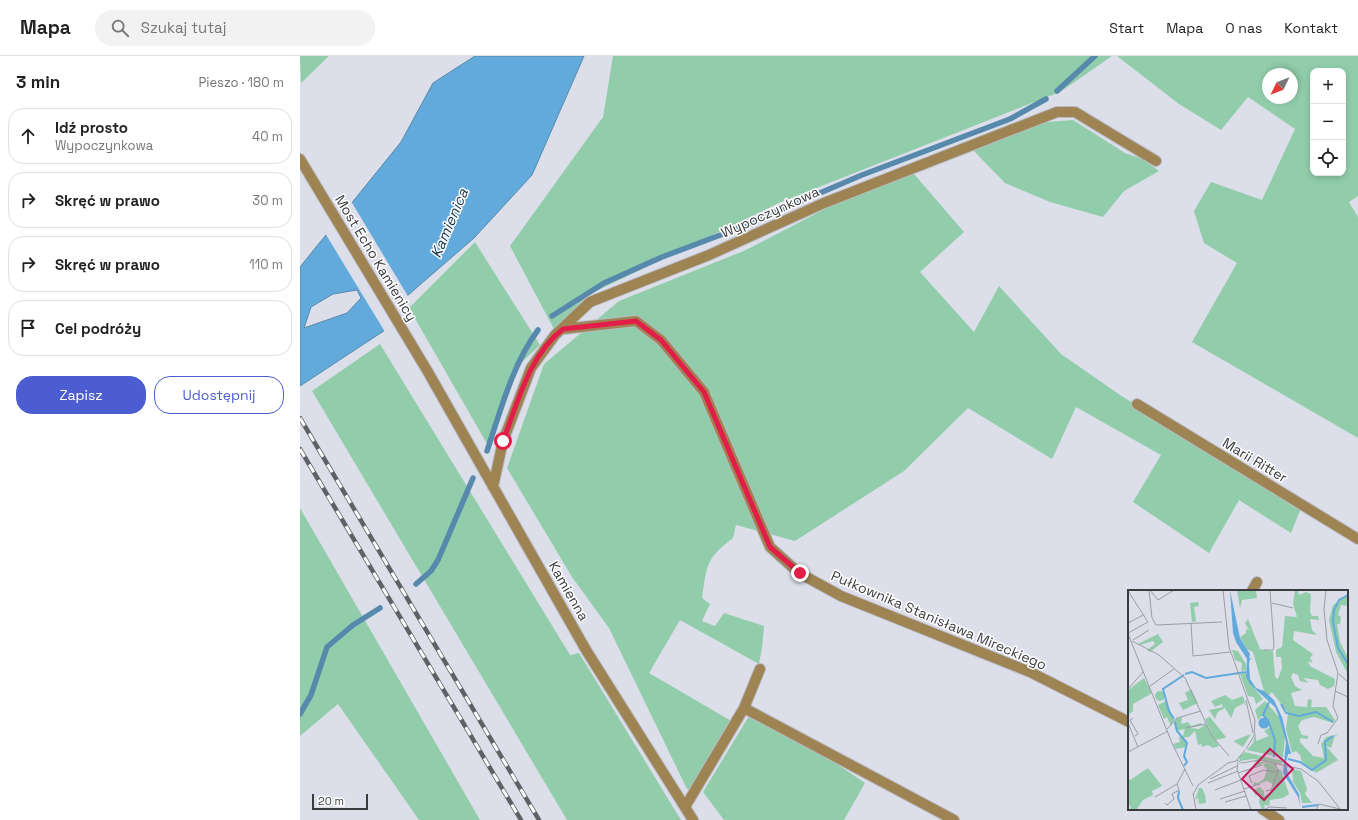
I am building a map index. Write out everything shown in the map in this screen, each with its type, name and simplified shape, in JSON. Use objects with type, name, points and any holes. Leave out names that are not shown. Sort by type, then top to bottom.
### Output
[{"type":"street","name":"Wypoczynkowa","points":[[493,487],[503,441],[531,368],[555,335],[590,302],[709,255],[824,203],[1058,112],[1076,112],[1156,161]]},
{"type":"street","name":"Most Echo Kamienicy","points":[[300,160],[428,372]]},
{"type":"street","name":"Pułkownika Stanisława Mireckiego","points":[[563,329],[636,321],[661,340],[704,392],[770,547],[800,573],[842,596],[1030,672],[1128,721]]},
{"type":"street","name":"Kamienna","points":[[428,372],[586,650],[693,820]]},
{"type":"street","name":"Marii Ritter","points":[[1137,404],[1358,539]]},
{"type":"street","points":[[685,807],[744,708],[760,668]]},
{"type":"street","points":[[744,708],[954,820]]},
{"type":"street","points":[[1264,810],[1279,820]]},
{"type":"green space","points":[[300,56],[329,56],[301,83]]},
{"type":"green space","points":[[613,56],[1112,56],[1060,92],[781,202],[588,295],[555,331],[510,246],[603,117]]},
{"type":"green space","points":[[1117,56],[1358,56],[1358,196],[1349,202],[1358,217],[1358,438],[1192,342],[1237,263],[1204,243],[1194,211],[1211,182],[1262,200],[1295,129],[1248,97],[1221,130],[1179,104]]},
{"type":"green space","points":[[1073,120],[1125,153],[1142,159],[1159,171],[1124,191],[1103,217],[1050,202],[1005,183],[972,149],[1047,122]]},
{"type":"green space","points":[[914,174],[964,232],[920,272],[974,332],[999,286],[1061,354],[1120,395],[1301,508],[1291,533],[1239,500],[1209,553],[1133,502],[1161,455],[1076,407],[1052,459],[968,408],[904,471],[795,541],[736,525],[733,538],[717,552],[709,564],[702,598],[710,604],[702,621],[715,626],[724,613],[764,626],[759,664],[680,620],[649,673],[733,722],[691,789],[687,789],[609,628],[572,577],[507,468],[544,364],[619,301],[746,250],[846,198]]},
{"type":"green space","points":[[475,242],[540,345],[519,365],[490,449],[409,308]]},
{"type":"green space","points":[[380,344],[570,655],[579,653],[681,820],[567,820],[312,391]]},
{"type":"green space","points":[[300,508],[480,820],[419,820],[338,704],[300,736]]},
{"type":"green space","points":[[749,716],[837,764],[865,783],[844,820],[724,820],[703,792]]},
{"type":"water","name":"Kamienica","points":[[475,56],[584,56],[532,175],[474,238],[407,296],[408,315],[300,386],[300,267],[401,142],[433,83]],"holes":[[[357,290],[361,298],[347,313],[304,328],[311,307],[333,294]]]},
{"type":"pier","points":[[351,201],[409,298],[410,316],[385,332],[325,233]]},
{"type":"waterway","points":[[1057,91],[1095,56]]},
{"type":"waterway","points":[[552,316],[604,283],[662,257],[731,231],[862,175],[1010,119],[1046,99]]},
{"type":"waterway","points":[[487,451],[514,373],[521,357],[538,330]]},
{"type":"waterway","points":[[416,584],[431,571],[438,560],[473,478]]},
{"type":"waterway","points":[[300,714],[311,695],[327,647],[353,625],[380,608]]},
{"type":"railway","points":[[300,418],[539,820]]},
{"type":"railway","points":[[300,449],[521,820]]},
{"type":"route","points":[[503,441],[531,368],[555,335],[563,329],[636,321],[661,340],[704,392],[770,547],[800,573]]}]
